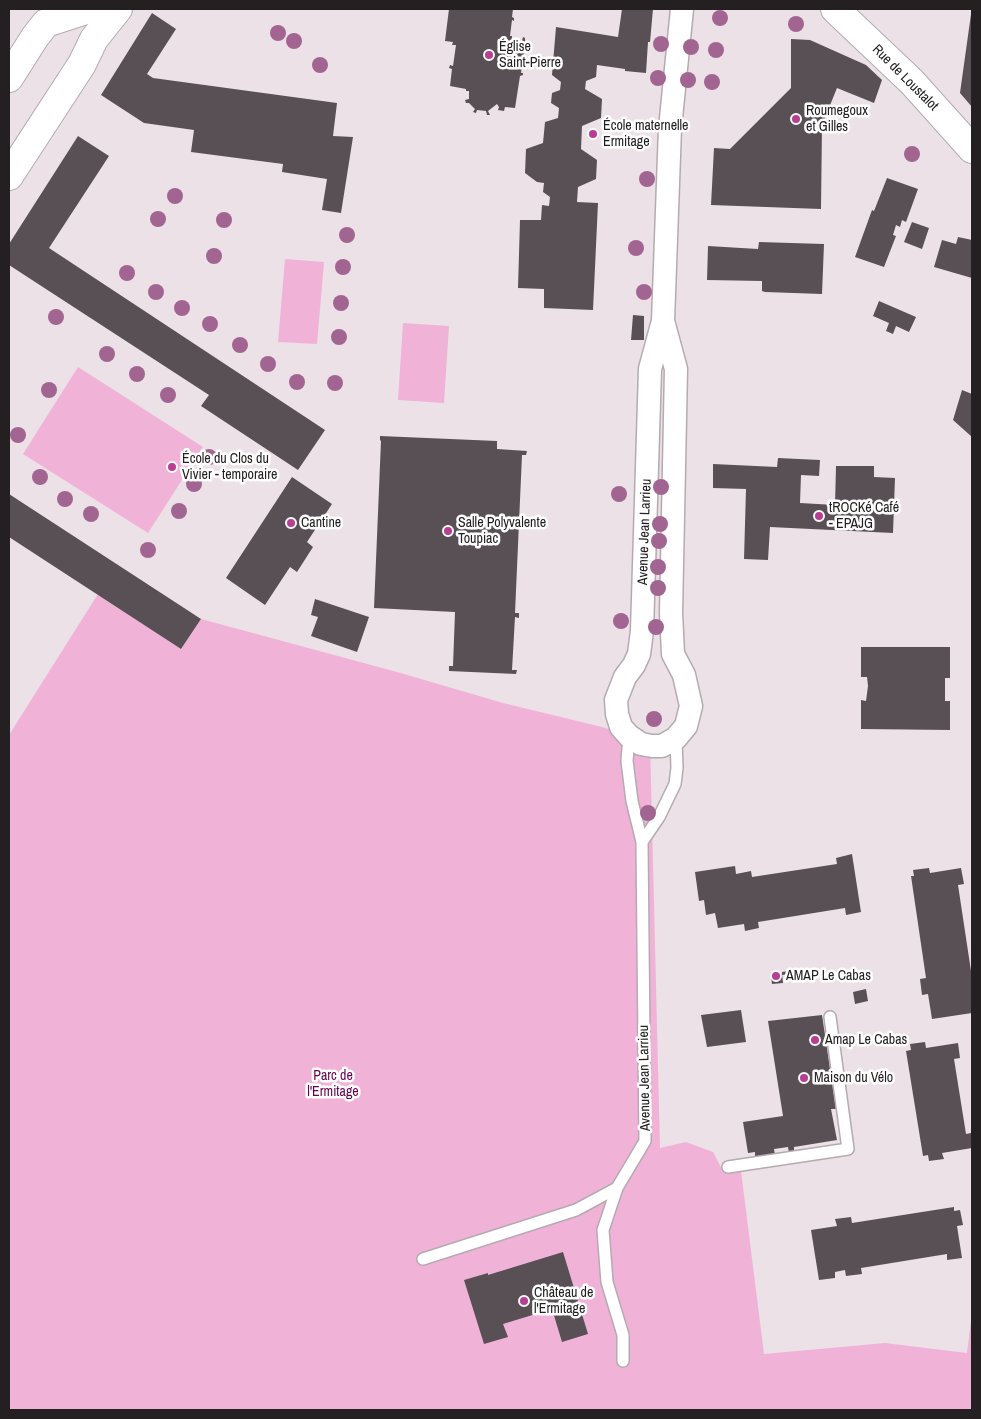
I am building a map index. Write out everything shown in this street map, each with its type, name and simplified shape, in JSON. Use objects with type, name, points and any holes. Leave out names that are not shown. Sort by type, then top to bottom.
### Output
[{"type":"street","points":[[9,176],[82,64],[94,40],[118,9]]},
{"type":"street","name":"Avenue Jean Larrieu","points":[[629,736],[621,727],[616,714],[616,700],[625,677],[639,654],[642,631],[650,369],[663,321],[670,128],[682,9]]},
{"type":"street","name":"Rue de Loustalot","points":[[835,9],[912,82],[972,149]]},
{"type":"street","points":[[9,78],[46,23],[80,12],[94,40]]},
{"type":"street","name":"Avenue Jean Larrieu","points":[[663,321],[676,369],[671,613],[673,654],[684,675],[691,706],[686,726],[676,738]]},
{"type":"street","points":[[629,736],[641,744],[652,746],[662,746],[676,738]]},
{"type":"lane","name":"Avenue Jean Larrieu","points":[[623,1361],[624,1335],[607,1282],[603,1230],[617,1188],[645,1142],[642,842],[632,801],[627,761],[629,736]]},
{"type":"lane","points":[[642,842],[659,817],[675,784],[677,768],[676,738]]},
{"type":"lane","points":[[728,1168],[848,1149],[830,1017]]},
{"type":"lane","points":[[423,1259],[576,1210],[617,1188]]},
{"type":"green space","points":[[285,259],[324,262],[317,344],[278,342]]},
{"type":"green space","points":[[403,323],[449,326],[444,403],[398,400]]},
{"type":"green space","points":[[78,367],[203,447],[148,533],[23,454]]},
{"type":"green space","name":"Parc de l'Ermitage","points":[[98,594],[181,649],[201,619],[503,703],[602,727],[650,741],[660,1148],[686,1142],[713,1152],[724,1173],[741,1171],[764,1354],[885,1343],[967,1353],[972,1313],[972,1410],[9,1410],[9,735]]},
{"type":"building","name":"Église Saint-Pierre","points":[[449,9],[513,9],[512,17],[514,21],[512,20],[510,36],[512,36],[512,40],[522,41],[523,37],[525,42],[528,43],[525,45],[521,73],[523,75],[520,76],[515,108],[505,107],[504,111],[498,110],[497,104],[488,111],[490,115],[487,115],[486,111],[477,110],[476,113],[473,112],[475,109],[469,103],[466,103],[465,100],[469,99],[469,91],[450,86],[452,69],[449,68],[450,65],[453,66],[456,45],[452,45],[453,42],[445,41]]},
{"type":"building","points":[[622,9],[653,9],[650,42],[648,42],[646,73],[597,65],[596,77],[586,81],[585,89],[602,99],[601,118],[582,126],[581,149],[597,160],[596,179],[578,187],[577,202],[598,203],[593,310],[544,308],[544,289],[518,288],[520,220],[541,220],[542,205],[549,206],[550,197],[543,192],[544,183],[537,182],[525,173],[526,149],[543,143],[545,122],[558,118],[559,108],[551,103],[552,93],[560,90],[561,82],[552,75],[556,27],[618,37]]},
{"type":"building","points":[[152,13],[176,29],[147,74],[153,78],[337,103],[333,136],[353,137],[341,213],[322,210],[327,179],[282,172],[283,164],[191,152],[194,130],[144,123],[101,95]]},
{"type":"building","points":[[972,14],[972,107],[960,93]]},
{"type":"building","name":"Roumegoux et Gilles","points":[[791,39],[810,40],[866,65],[882,80],[874,103],[837,88],[822,125],[821,209],[711,205],[714,148],[730,149],[791,88]]},
{"type":"building","points":[[78,136],[109,156],[49,248],[325,430],[298,470],[201,406],[209,395],[9,265],[9,244]]},
{"type":"building","points":[[887,178],[918,189],[906,222],[902,220],[900,227],[896,225],[893,235],[896,236],[884,267],[855,257],[872,210],[874,211]]},
{"type":"building","points":[[912,222],[929,228],[922,249],[904,242]]},
{"type":"building","points":[[958,237],[972,240],[972,278],[934,267],[942,240],[956,244]]},
{"type":"building","points":[[759,242],[824,244],[822,294],[765,292],[762,291],[762,281],[707,280],[708,246],[758,249]]},
{"type":"building","points":[[879,301],[916,317],[909,332],[896,326],[893,334],[886,331],[889,323],[873,316]]},
{"type":"building","points":[[633,315],[644,316],[644,340],[631,340]]},
{"type":"building","points":[[962,390],[972,394],[972,437],[953,420]]},
{"type":"building","name":"Salle Polyvalente Toupiac","points":[[380,436],[497,441],[497,449],[527,451],[526,455],[522,455],[515,613],[519,613],[519,618],[515,617],[512,670],[517,670],[516,674],[449,671],[449,666],[453,666],[455,612],[374,608]]},
{"type":"building","name":"tROCKé Café - EPAJG","points":[[778,458],[820,460],[819,476],[801,475],[800,503],[835,505],[836,466],[874,466],[874,477],[895,478],[893,533],[770,527],[768,560],[744,559],[746,489],[713,488],[713,464],[777,467]]},
{"type":"building","name":"Cantine","points":[[292,477],[332,504],[307,542],[313,547],[297,572],[290,567],[265,605],[226,578]]},
{"type":"building","points":[[9,494],[201,619],[181,649],[9,537]]},
{"type":"building","points":[[315,599],[369,617],[357,652],[311,636],[318,617],[311,615]]},
{"type":"building","points":[[861,647],[950,647],[950,678],[945,678],[945,701],[950,701],[950,730],[861,729],[861,700],[866,701],[868,686],[867,677],[861,677]]},
{"type":"building","points":[[852,854],[861,912],[846,915],[845,908],[758,922],[759,928],[745,931],[744,924],[718,928],[715,913],[706,915],[704,900],[699,901],[695,872],[735,866],[736,874],[751,871],[752,877],[837,864],[836,858]]},
{"type":"building","points":[[929,868],[930,873],[961,868],[964,884],[958,885],[972,970],[972,1013],[932,1019],[928,994],[922,995],[920,979],[926,978],[911,876],[914,876],[913,870]]},
{"type":"building","points":[[805,969],[806,977],[798,977],[797,973],[782,975],[782,972]]},
{"type":"building","points":[[782,974],[783,983],[772,984],[771,976]]},
{"type":"building","points":[[866,989],[868,1001],[855,1004],[853,992]]},
{"type":"building","points":[[741,1010],[746,1042],[707,1047],[701,1015]]},
{"type":"building","name":"Maison du Vélo","points":[[822,1015],[836,1109],[831,1109],[837,1140],[794,1147],[794,1152],[789,1153],[788,1147],[774,1149],[775,1155],[755,1158],[755,1152],[748,1153],[743,1122],[783,1116],[768,1021]]},
{"type":"building","points":[[925,1042],[926,1048],[958,1043],[960,1058],[954,1059],[966,1134],[971,1133],[972,1137],[972,1148],[942,1153],[944,1159],[929,1161],[928,1155],[923,1156],[906,1051],[911,1050],[910,1044]]},
{"type":"building","points":[[954,1207],[954,1211],[960,1210],[963,1225],[957,1226],[962,1258],[947,1260],[947,1254],[861,1268],[862,1274],[846,1276],[845,1270],[835,1272],[835,1278],[819,1280],[811,1230],[837,1226],[835,1219],[851,1217],[852,1223]]},
{"type":"building","name":"Château de l'Ermitage","points":[[563,1252],[588,1334],[562,1342],[552,1309],[503,1324],[508,1337],[484,1344],[464,1280],[488,1273],[488,1275]]},
{"type":"place","name":"Église Saint-Pierre","points":[[489,55]]},
{"type":"place","name":"Roumegoux et Gilles","points":[[796,119]]},
{"type":"place","name":"École maternelle Ermitage","points":[[593,134]]},
{"type":"place","name":"École du Clos du Vivier - temporaire","points":[[172,467]]},
{"type":"place","name":"tROCKé Café - EPAJG","points":[[819,516]]},
{"type":"place","name":"Cantine","points":[[291,523]]},
{"type":"place","name":"Salle Polyvalente Toupiac","points":[[448,531]]},
{"type":"place","name":"AMAP Le Cabas","points":[[776,976]]},
{"type":"place","name":"Amap Le Cabas","points":[[815,1040]]},
{"type":"place","name":"Maison du Vélo","points":[[804,1078]]},
{"type":"place","name":"Château de l'Ermitage","points":[[524,1301]]}]
